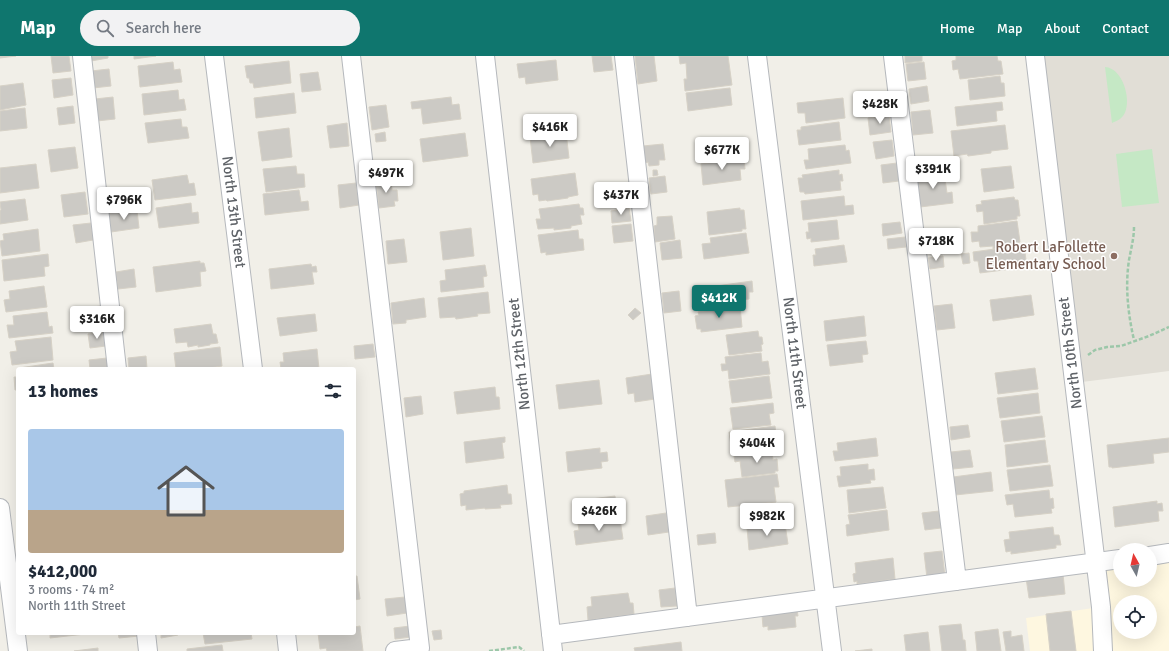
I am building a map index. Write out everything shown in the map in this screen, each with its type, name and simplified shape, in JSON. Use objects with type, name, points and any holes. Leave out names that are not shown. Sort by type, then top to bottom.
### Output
[{"type":"street","points":[[82,56],[117,367]]},
{"type":"street","name":"North 13th Street","points":[[214,56],[253,367]]},
{"type":"street","points":[[351,56],[420,648],[394,651]]},
{"type":"street","name":"North 12th Street","points":[[485,56],[552,643]]},
{"type":"street","points":[[624,56],[688,617]]},
{"type":"street","name":"North 11th Street","points":[[757,56],[832,651]]},
{"type":"street","points":[[892,56],[957,581]]},
{"type":"street","name":"North 10th Street","points":[[1035,56],[1095,562],[1103,651]]},
{"type":"street","points":[[0,508],[18,651]]},
{"type":"street","points":[[1157,555],[1169,553]]},
{"type":"street","points":[[552,643],[688,617],[1113,560]]},
{"type":"street","points":[[146,635],[148,651]]},
{"type":"street","points":[[286,635],[288,651]]},
{"type":"path","points":[[1134,227],[1134,239],[1129,260],[1126,287],[1130,322],[1134,340]]},
{"type":"path","points":[[1084,357],[1095,350],[1121,346],[1169,327]]},
{"type":"path","points":[[489,651],[519,647],[524,651]]},
{"type":"shaded area","name":"Robert LaFollette Elementary School","points":[[1035,56],[1169,56],[1169,371],[1074,383]]},
{"type":"shaded area","points":[[1169,553],[1169,651],[1030,651],[1026,618],[1100,607],[1095,562],[1113,560],[1113,587],[1157,587],[1157,555]]},
{"type":"green space","points":[[1105,67],[1112,69],[1117,73],[1122,80],[1127,95],[1126,110],[1123,116],[1112,123]]},
{"type":"green space","points":[[1152,149],[1159,203],[1122,207],[1116,154]]},
{"type":"building","points":[[0,56],[16,56],[0,58]]},
{"type":"building","points":[[51,56],[69,56],[71,71],[53,73]]},
{"type":"building","points":[[90,56],[108,56],[108,58],[91,61]]},
{"type":"building","points":[[134,56],[156,56],[134,59]]},
{"type":"building","points":[[592,56],[611,56],[613,70],[594,72]]},
{"type":"building","points":[[635,56],[654,56],[657,81],[638,84]]},
{"type":"building","points":[[679,56],[728,56],[732,85],[685,91],[684,79],[687,79],[686,63],[680,64]]},
{"type":"building","points":[[905,56],[922,56],[922,61],[905,63]]},
{"type":"building","points":[[956,56],[997,56],[998,61],[1001,61],[1003,74],[960,79],[958,69],[953,70],[952,61],[956,60]]},
{"type":"building","points":[[556,60],[558,80],[526,84],[525,77],[519,78],[517,64]]},
{"type":"building","points":[[289,61],[291,83],[254,88],[253,83],[250,83],[249,78],[247,78],[245,66]]},
{"type":"building","points":[[173,62],[174,70],[180,69],[182,82],[140,87],[138,66]]},
{"type":"building","points":[[924,62],[926,79],[908,81],[906,64]]},
{"type":"building","points":[[109,69],[111,86],[93,88],[91,71]]},
{"type":"building","points":[[318,72],[321,90],[302,92],[300,74]]},
{"type":"building","points":[[1000,76],[1001,83],[1004,83],[1005,96],[970,100],[968,80]]},
{"type":"building","points":[[71,78],[73,95],[54,98],[52,80]]},
{"type":"building","points":[[23,83],[26,105],[0,110],[0,86]]},
{"type":"building","points":[[927,86],[929,101],[911,104],[909,89]]},
{"type":"building","points":[[730,88],[732,105],[688,111],[686,93]]},
{"type":"building","points":[[178,90],[179,100],[184,99],[186,110],[144,115],[142,94]]},
{"type":"building","points":[[884,92],[886,109],[868,111],[866,95]]},
{"type":"building","points":[[294,93],[296,113],[256,118],[254,98]]},
{"type":"building","points":[[113,97],[115,119],[97,121],[95,99]]},
{"type":"building","points":[[451,97],[452,105],[459,104],[461,119],[423,124],[421,108],[412,109],[411,102]]},
{"type":"building","points":[[843,98],[845,118],[806,123],[805,113],[798,113],[797,103]]},
{"type":"building","points":[[1002,102],[1003,110],[996,111],[997,121],[957,126],[955,107]]},
{"type":"building","points":[[386,105],[389,127],[372,130],[369,107]]},
{"type":"building","points":[[73,106],[75,123],[59,125],[57,108]]},
{"type":"building","points":[[25,108],[27,128],[0,131],[0,111]]},
{"type":"building","points":[[930,110],[933,133],[913,135],[911,112]]},
{"type":"building","points":[[889,115],[891,132],[870,135],[868,118]]},
{"type":"building","points":[[181,119],[182,127],[187,127],[189,138],[148,143],[145,123]]},
{"type":"building","points":[[839,122],[841,140],[799,145],[797,130],[801,130],[801,127]]},
{"type":"building","points":[[347,123],[349,146],[330,148],[327,126]]},
{"type":"building","points":[[1005,125],[1008,149],[968,156],[967,154],[954,156],[951,131]]},
{"type":"building","points":[[289,128],[292,157],[262,161],[258,132]]},
{"type":"building","points":[[385,132],[386,141],[376,142],[375,134]]},
{"type":"building","points":[[566,132],[569,158],[533,163],[530,137]]},
{"type":"building","points":[[465,133],[468,156],[423,162],[420,139]]},
{"type":"building","points":[[736,138],[738,150],[734,151],[735,155],[712,160],[711,157],[699,158],[697,141]]},
{"type":"building","points":[[892,140],[894,156],[876,159],[873,142]]},
{"type":"building","points":[[663,144],[665,160],[659,160],[659,165],[649,166],[648,162],[645,163],[643,146]]},
{"type":"building","points":[[845,145],[846,151],[849,150],[851,163],[806,169],[804,160],[809,160],[808,149]]},
{"type":"building","points":[[75,147],[78,168],[51,172],[48,150]]},
{"type":"building","points":[[744,158],[745,169],[740,169],[741,180],[703,185],[701,164]]},
{"type":"building","points":[[897,163],[899,181],[883,183],[881,165]]},
{"type":"building","points":[[36,164],[39,188],[0,193],[0,168]]},
{"type":"building","points":[[296,166],[297,174],[304,174],[305,187],[266,192],[263,169]]},
{"type":"building","points":[[1011,166],[1014,188],[984,192],[981,169]]},
{"type":"building","points":[[653,170],[657,170],[658,175],[653,176]]},
{"type":"building","points":[[839,170],[839,175],[842,174],[843,181],[840,181],[841,190],[805,194],[804,192],[800,192],[798,178],[803,178],[802,175]]},
{"type":"building","points":[[944,172],[947,193],[952,192],[953,203],[920,207],[916,176]]},
{"type":"building","points":[[575,173],[578,195],[568,198],[539,201],[538,194],[533,195],[531,179]]},
{"type":"building","points":[[187,175],[189,184],[194,183],[196,195],[155,200],[152,180]]},
{"type":"building","points":[[665,176],[667,192],[651,194],[649,178]]},
{"type":"building","points":[[391,180],[392,190],[397,190],[398,201],[394,201],[395,206],[379,208],[376,182]]},
{"type":"building","points":[[356,183],[359,205],[340,208],[338,185]]},
{"type":"building","points":[[299,190],[301,202],[308,201],[309,210],[265,215],[263,194]]},
{"type":"building","points":[[85,192],[88,214],[64,217],[61,195]]},
{"type":"building","points":[[844,196],[845,206],[853,205],[854,214],[803,220],[801,201]]},
{"type":"building","points":[[1014,197],[1015,200],[1018,200],[1020,216],[1017,216],[1017,219],[984,224],[983,211],[977,212],[976,205],[982,204],[981,201]]},
{"type":"building","points":[[25,199],[28,220],[0,224],[0,202]]},
{"type":"building","points":[[191,203],[192,213],[198,212],[199,223],[159,228],[156,208]]},
{"type":"building","points":[[579,204],[580,208],[583,208],[584,215],[580,215],[582,224],[571,226],[571,228],[554,230],[554,228],[538,229],[536,219],[541,219],[539,209]]},
{"type":"building","points":[[629,208],[631,221],[612,223],[611,211]]},
{"type":"building","points":[[740,208],[740,210],[744,210],[746,229],[742,229],[742,231],[709,235],[707,212]]},
{"type":"building","points":[[137,210],[139,228],[111,232],[109,213]]},
{"type":"building","points":[[672,216],[675,239],[655,242],[654,226],[657,225],[657,217]]},
{"type":"building","points":[[837,220],[839,239],[811,242],[811,238],[807,239],[806,232],[809,232],[808,223]]},
{"type":"building","points":[[1017,221],[1020,242],[1010,244],[1010,246],[993,249],[993,246],[980,247],[979,241],[972,242],[971,232],[978,232],[978,226]]},
{"type":"building","points":[[900,222],[902,233],[883,236],[882,224]]},
{"type":"building","points":[[91,223],[93,240],[76,243],[73,225]]},
{"type":"building","points":[[631,224],[633,241],[614,243],[612,226]]},
{"type":"building","points":[[471,228],[474,256],[443,260],[440,232]]},
{"type":"building","points":[[38,229],[40,251],[2,256],[0,241],[4,240],[3,234]]},
{"type":"building","points":[[578,230],[579,239],[583,239],[584,250],[546,255],[546,252],[541,253],[538,235]]},
{"type":"building","points":[[746,233],[749,253],[704,259],[702,244],[711,243],[710,238]]},
{"type":"building","points":[[942,233],[944,248],[928,250],[926,234]]},
{"type":"building","points":[[905,237],[906,247],[888,249],[887,239]]},
{"type":"building","points":[[404,239],[407,262],[388,264],[386,241]]},
{"type":"building","points":[[680,240],[682,258],[662,260],[660,243]]},
{"type":"building","points":[[844,245],[847,262],[814,266],[813,255],[816,255],[815,249]]},
{"type":"building","points":[[1024,245],[1027,267],[980,273],[978,261],[974,261],[973,252]]},
{"type":"building","points":[[969,253],[970,263],[963,264],[961,254]]},
{"type":"building","points":[[48,254],[49,266],[44,267],[45,276],[4,281],[2,260]]},
{"type":"building","points":[[943,256],[944,267],[930,269],[928,258]]},
{"type":"building","points":[[200,261],[200,263],[204,263],[206,271],[200,272],[201,286],[156,292],[153,267]]},
{"type":"building","points":[[311,264],[312,267],[316,266],[317,272],[312,272],[314,284],[271,289],[269,269]]},
{"type":"building","points":[[485,265],[487,276],[483,277],[484,287],[441,292],[440,281],[446,280],[445,270]]},
{"type":"building","points":[[134,269],[136,287],[118,289],[116,272]]},
{"type":"building","points":[[752,281],[753,292],[749,292],[749,299],[723,302],[723,299],[717,299],[716,286]]},
{"type":"building","points":[[44,286],[47,307],[6,312],[4,300],[10,299],[9,291]]},
{"type":"building","points":[[679,291],[681,311],[664,313],[662,293]]},
{"type":"building","points":[[488,292],[490,313],[477,314],[478,316],[456,319],[455,317],[440,318],[438,298]]},
{"type":"building","points":[[1031,295],[1034,315],[993,321],[990,300]]},
{"type":"building","points":[[424,298],[426,317],[406,320],[406,323],[393,324],[391,303]]},
{"type":"building","points":[[952,304],[955,328],[937,330],[934,306]]},
{"type":"building","points":[[101,306],[103,317],[85,319],[84,308]]},
{"type":"building","points":[[740,306],[742,327],[701,332],[701,329],[697,329],[695,316],[699,315],[698,312]]},
{"type":"building","points":[[635,308],[641,313],[633,320],[628,315]]},
{"type":"building","points":[[47,312],[49,327],[52,326],[53,333],[9,338],[7,325],[14,325],[13,316]]},
{"type":"building","points":[[315,314],[317,331],[280,336],[277,318]]},
{"type":"building","points":[[864,316],[866,336],[826,341],[824,321]]},
{"type":"building","points":[[211,324],[213,334],[216,334],[218,343],[198,347],[198,345],[188,347],[187,342],[176,343],[174,329]]},
{"type":"building","points":[[758,331],[759,337],[762,337],[762,351],[729,355],[726,335]]},
{"type":"building","points":[[104,332],[106,346],[90,348],[88,334]]},
{"type":"building","points":[[51,337],[53,360],[12,365],[10,352],[17,351],[15,341]]},
{"type":"building","points":[[866,341],[868,354],[862,355],[863,362],[830,366],[827,345]]},
{"type":"building","points":[[373,344],[375,357],[355,359],[354,346]]},
{"type":"building","points":[[220,347],[222,366],[176,367],[174,353]]},
{"type":"building","points":[[317,349],[319,367],[281,367],[280,362],[284,362],[283,353]]},
{"type":"building","points":[[761,353],[762,362],[768,361],[770,374],[729,379],[728,370],[722,371],[721,364],[726,364],[725,357]]},
{"type":"building","points":[[146,356],[147,367],[129,367],[128,358]]},
{"type":"building","points":[[107,358],[108,367],[90,367],[89,360]]},
{"type":"building","points":[[53,363],[54,367],[26,367]]},
{"type":"building","points":[[1035,368],[1038,389],[998,394],[995,373]]},
{"type":"building","points":[[652,374],[655,399],[635,402],[634,393],[628,394],[626,378]]},
{"type":"building","points":[[769,376],[772,398],[732,403],[729,381]]},
{"type":"building","points":[[14,377],[16,377],[16,390]]},
{"type":"building","points":[[599,380],[602,404],[559,409],[556,385]]},
{"type":"building","points":[[495,387],[496,397],[499,397],[500,409],[457,414],[454,392]]},
{"type":"building","points":[[1038,393],[1040,413],[1000,418],[997,398]]},
{"type":"building","points":[[421,396],[423,414],[406,417],[404,398]]},
{"type":"building","points":[[773,403],[774,413],[769,414],[771,425],[733,429],[730,408]]},
{"type":"building","points":[[1042,416],[1045,437],[1004,442],[1001,421]]},
{"type":"building","points":[[968,425],[970,437],[951,440],[950,427]]},
{"type":"building","points":[[775,426],[776,434],[772,435],[773,447],[732,452],[729,432]]},
{"type":"building","points":[[505,437],[505,442],[502,443],[504,458],[466,463],[464,442]]},
{"type":"building","points":[[876,438],[878,456],[835,461],[833,451],[838,451],[837,443]]},
{"type":"building","points":[[1169,438],[1169,452],[1153,454],[1154,463],[1112,468],[1109,467],[1107,445]]},
{"type":"building","points":[[1045,440],[1048,462],[1007,467],[1005,445]]},
{"type":"building","points":[[600,448],[600,453],[607,452],[608,461],[601,462],[602,468],[568,472],[566,452]]},
{"type":"building","points":[[970,450],[973,467],[953,469],[951,452]]},
{"type":"building","points":[[772,451],[773,460],[777,459],[778,471],[775,471],[775,473],[742,477],[740,461],[735,462],[734,456]]},
{"type":"building","points":[[868,464],[868,470],[874,469],[875,480],[870,480],[871,483],[839,487],[837,476],[841,476],[840,467]]},
{"type":"building","points":[[1050,465],[1053,486],[1010,491],[1007,470]]},
{"type":"building","points":[[991,472],[993,491],[955,495],[953,477]]},
{"type":"building","points":[[777,474],[779,487],[774,487],[776,502],[728,507],[725,480]]},
{"type":"building","points":[[507,485],[508,494],[511,494],[512,504],[500,505],[501,508],[466,510],[466,505],[461,506],[460,494],[464,493],[464,491]]},
{"type":"building","points":[[883,487],[886,508],[849,513],[847,490]]},
{"type":"building","points":[[1049,490],[1050,499],[1053,498],[1054,508],[1051,509],[1052,513],[1015,517],[1013,504],[1007,505],[1005,495]]},
{"type":"building","points":[[615,496],[617,515],[588,519],[588,517],[578,518],[575,501]]},
{"type":"building","points":[[1157,501],[1157,504],[1162,503],[1163,511],[1158,511],[1159,521],[1115,527],[1113,507]]},
{"type":"building","points":[[887,510],[889,530],[847,536],[846,525],[850,524],[848,515]]},
{"type":"building","points":[[939,511],[941,528],[925,530],[922,513]]},
{"type":"building","points":[[666,513],[669,532],[648,535],[646,516]]},
{"type":"building","points":[[620,519],[623,539],[576,545],[574,531],[579,530],[578,524]]},
{"type":"building","points":[[785,524],[788,544],[749,550],[747,528]]},
{"type":"building","points":[[1053,527],[1054,535],[1059,535],[1061,545],[1056,545],[1056,548],[1011,554],[1011,551],[1006,552],[1004,540],[1010,539],[1009,532]]},
{"type":"building","points":[[715,533],[716,543],[698,545],[697,535]]},
{"type":"building","points":[[942,551],[945,576],[927,578],[924,553]]},
{"type":"building","points":[[893,558],[895,579],[857,584],[857,581],[854,582],[853,574],[856,573],[855,563]]},
{"type":"building","points":[[1063,574],[1065,594],[1029,598],[1026,578]]},
{"type":"building","points":[[356,576],[357,576],[360,599],[356,600]]},
{"type":"building","points":[[675,588],[677,606],[661,607],[659,590]]},
{"type":"building","points":[[628,593],[630,603],[633,603],[634,614],[588,620],[587,607],[592,606],[591,597]]},
{"type":"building","points":[[405,597],[407,613],[387,616],[385,599]]},
{"type":"building","points":[[797,609],[798,616],[795,616],[796,627],[768,630],[768,626],[763,627],[762,615]]},
{"type":"building","points":[[1071,611],[1076,651],[1050,651],[1046,614]]},
{"type":"building","points":[[961,624],[966,651],[942,651],[939,626]]},
{"type":"building","points":[[360,626],[363,651],[327,651],[326,648],[320,649],[318,635],[356,635],[356,627]]},
{"type":"building","points":[[410,626],[411,637],[395,639],[394,628]]},
{"type":"building","points":[[998,629],[1001,651],[977,651],[975,632]]},
{"type":"building","points":[[441,630],[442,639],[434,640],[432,631]]},
{"type":"building","points":[[1011,631],[1011,637],[1022,635],[1024,651],[1006,651],[1003,632]]},
{"type":"building","points":[[928,632],[930,651],[906,651],[904,635]]},
{"type":"building","points":[[50,635],[76,635],[50,638]]},
{"type":"building","points":[[118,635],[139,636],[119,638]]},
{"type":"building","points":[[161,635],[178,635],[161,638]]},
{"type":"building","points":[[203,635],[251,635],[252,639],[205,644]]},
{"type":"building","points":[[681,642],[682,651],[635,651],[634,648]]},
{"type":"building","points":[[222,645],[223,651],[187,651],[187,649]]},
{"type":"building","points":[[98,648],[98,651],[74,651]]},
{"type":"building","points":[[872,649],[872,651],[855,651]]},
{"type":"place","name":"Robert LaFollette Elementary School","points":[[1114,256]]}]
